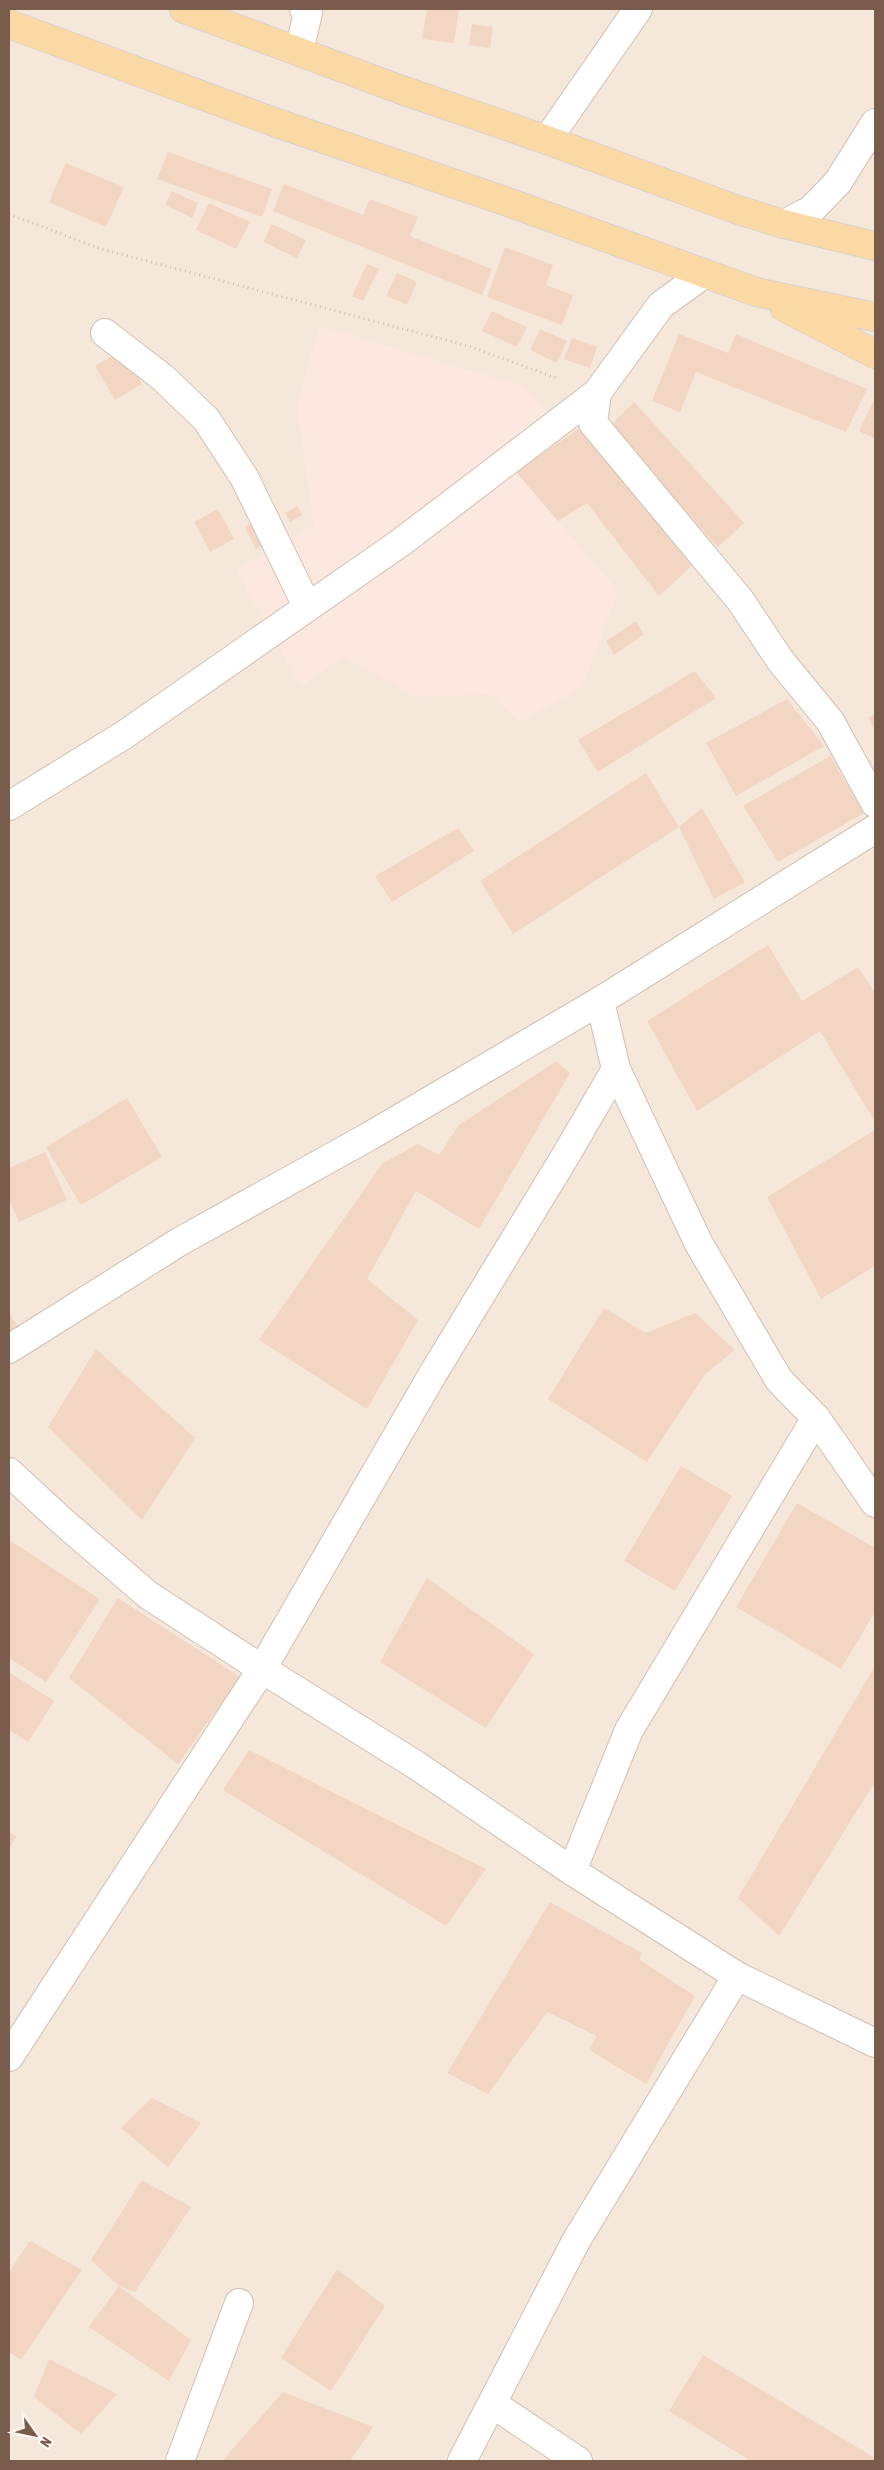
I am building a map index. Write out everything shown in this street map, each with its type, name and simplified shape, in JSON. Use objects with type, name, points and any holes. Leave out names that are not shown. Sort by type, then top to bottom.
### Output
[{"type":"main road","points":[[184,9],[738,210],[784,224],[875,246]]},
{"type":"main road","points":[[9,24],[274,122],[505,201],[756,292],[875,317]]},
{"type":"main road","points":[[784,224],[875,263]]},
{"type":"main road","points":[[756,292],[875,354]]},
{"type":"street","points":[[547,140],[638,9]]},
{"type":"street","points":[[299,52],[308,10]]},
{"type":"street","points":[[784,224],[811,210],[838,182],[875,123]]},
{"type":"street","points":[[9,806],[124,735],[400,543],[597,393],[660,304],[704,274]]},
{"type":"street","points":[[105,333],[162,377],[206,419],[244,477],[307,606]]},
{"type":"street","points":[[597,393],[593,423],[740,600],[780,660],[830,721],[875,803]]},
{"type":"street","points":[[9,1349],[179,1242],[359,1142],[600,1001],[875,829]]},
{"type":"street","points":[[600,1001],[616,1069],[699,1244],[778,1380],[816,1418],[875,1503]]},
{"type":"street","points":[[9,2057],[262,1669],[434,1372],[561,1164],[616,1069]]},
{"type":"street","points":[[572,1871],[629,1730],[816,1418]]},
{"type":"street","points":[[9,1473],[148,1594],[262,1669],[416,1765],[572,1871],[737,1976],[875,2043]]},
{"type":"street","points":[[462,2461],[576,2241],[737,1976]]},
{"type":"street","points":[[180,2461],[239,2304]]},
{"type":"street","points":[[493,2404],[578,2461]]},
{"type":"path","points":[[9,214],[98,248],[468,346],[597,393]]},
{"type":"shaded area","points":[[9,9],[875,9],[875,2461],[9,2461]]},
{"type":"shaded area","points":[[319,326],[525,387],[564,430],[516,472],[618,591],[582,687],[519,722],[490,694],[419,697],[343,657],[301,686],[236,570],[314,525],[297,409]]},
{"type":"building","points":[[427,9],[459,9],[454,43],[422,39]]},
{"type":"building","points":[[472,24],[493,27],[490,48],[469,45]]},
{"type":"building","points":[[168,152],[272,189],[262,217],[157,179]]},
{"type":"building","points":[[66,163],[124,187],[106,227],[49,202]]},
{"type":"building","points":[[284,184],[363,215],[370,199],[418,217],[410,236],[492,269],[482,295],[273,211]]},
{"type":"building","points":[[172,191],[198,203],[192,218],[165,205]]},
{"type":"building","points":[[209,203],[250,222],[236,249],[196,230]]},
{"type":"building","points":[[272,224],[306,240],[297,258],[263,242]]},
{"type":"building","points":[[505,247],[553,265],[546,285],[573,295],[562,325],[487,297]]},
{"type":"building","points":[[367,264],[379,269],[363,301],[352,296]]},
{"type":"building","points":[[397,273],[417,282],[407,305],[386,296]]},
{"type":"building","points":[[492,311],[527,327],[517,347],[482,331]]},
{"type":"building","points":[[540,329],[567,341],[557,363],[530,350]]},
{"type":"building","points":[[679,334],[728,353],[736,334],[867,389],[846,432],[696,372],[680,412],[652,401]]},
{"type":"building","points":[[572,338],[597,347],[590,368],[564,359]]},
{"type":"building","points":[[122,350],[142,384],[115,400],[95,366]]},
{"type":"building","points":[[875,398],[875,439],[859,431]]},
{"type":"building","points":[[634,402],[744,523],[718,547],[609,427]]},
{"type":"building","points":[[581,427],[697,561],[659,596],[587,503],[558,521],[516,472]]},
{"type":"building","points":[[297,506],[302,515],[290,522],[285,513]]},
{"type":"building","points":[[218,509],[234,539],[210,552],[194,522]]},
{"type":"building","points":[[261,518],[273,540],[256,549],[245,527]]},
{"type":"building","points":[[636,621],[644,634],[614,655],[606,641]]},
{"type":"building","points":[[695,671],[716,698],[598,772],[578,740]]},
{"type":"building","points":[[787,699],[824,746],[736,796],[706,743]]},
{"type":"building","points":[[875,714],[875,731],[868,718]]},
{"type":"building","points":[[830,756],[864,813],[778,862],[743,806]]},
{"type":"building","points":[[646,773],[679,827],[513,934],[480,881]]},
{"type":"building","points":[[702,808],[745,882],[714,899],[679,827]]},
{"type":"building","points":[[458,828],[474,851],[392,902],[375,876]]},
{"type":"building","points":[[768,945],[802,1001],[858,967],[875,993],[875,1122],[820,1031],[697,1111],[647,1021]]},
{"type":"building","points":[[556,1061],[570,1073],[479,1229],[416,1191],[367,1279],[418,1320],[367,1409],[259,1340],[382,1164],[418,1144],[439,1155],[459,1125]]},
{"type":"building","points":[[127,1098],[162,1157],[81,1205],[46,1147]]},
{"type":"building","points":[[875,1130],[875,1266],[821,1299],[767,1197]]},
{"type":"building","points":[[45,1152],[67,1200],[19,1222],[9,1200],[9,1168]]},
{"type":"building","points":[[604,1308],[646,1333],[695,1313],[735,1350],[705,1374],[647,1462],[548,1399]]},
{"type":"building","points":[[9,1312],[21,1333],[9,1340]]},
{"type":"building","points":[[96,1349],[195,1438],[142,1520],[48,1427]]},
{"type":"building","points":[[681,1466],[732,1496],[675,1591],[624,1561]]},
{"type":"building","points":[[797,1503],[875,1548],[875,1612],[841,1669],[736,1607]]},
{"type":"building","points":[[9,1540],[100,1599],[46,1682],[9,1658]]},
{"type":"building","points":[[427,1578],[534,1654],[486,1728],[380,1662]]},
{"type":"building","points":[[118,1598],[240,1677],[178,1764],[69,1678]]},
{"type":"building","points":[[875,1666],[875,1782],[779,1936],[738,1898]]},
{"type":"building","points":[[9,1672],[54,1701],[28,1742],[9,1730]]},
{"type":"building","points":[[249,1750],[486,1869],[446,1926],[223,1790]]},
{"type":"building","points":[[9,1832],[17,1836],[9,1848]]},
{"type":"building","points":[[550,1902],[642,1953],[639,1959],[695,1996],[646,2084],[589,2050],[597,2036],[547,2012],[488,2094],[447,2073]]},
{"type":"building","points":[[152,2098],[201,2123],[168,2167],[121,2128]]},
{"type":"building","points":[[142,2180],[191,2207],[135,2292],[119,2286],[91,2260]]},
{"type":"building","points":[[30,2241],[82,2270],[21,2360],[9,2352],[9,2272]]},
{"type":"building","points":[[337,2269],[385,2306],[331,2391],[281,2358]]},
{"type":"building","points":[[119,2286],[191,2340],[169,2381],[89,2327]]},
{"type":"building","points":[[703,2355],[875,2458],[875,2461],[751,2461],[669,2411]]},
{"type":"building","points":[[49,2359],[117,2394],[81,2434],[34,2397]]},
{"type":"building","points":[[283,2392],[373,2427],[350,2461],[222,2461]]}]
